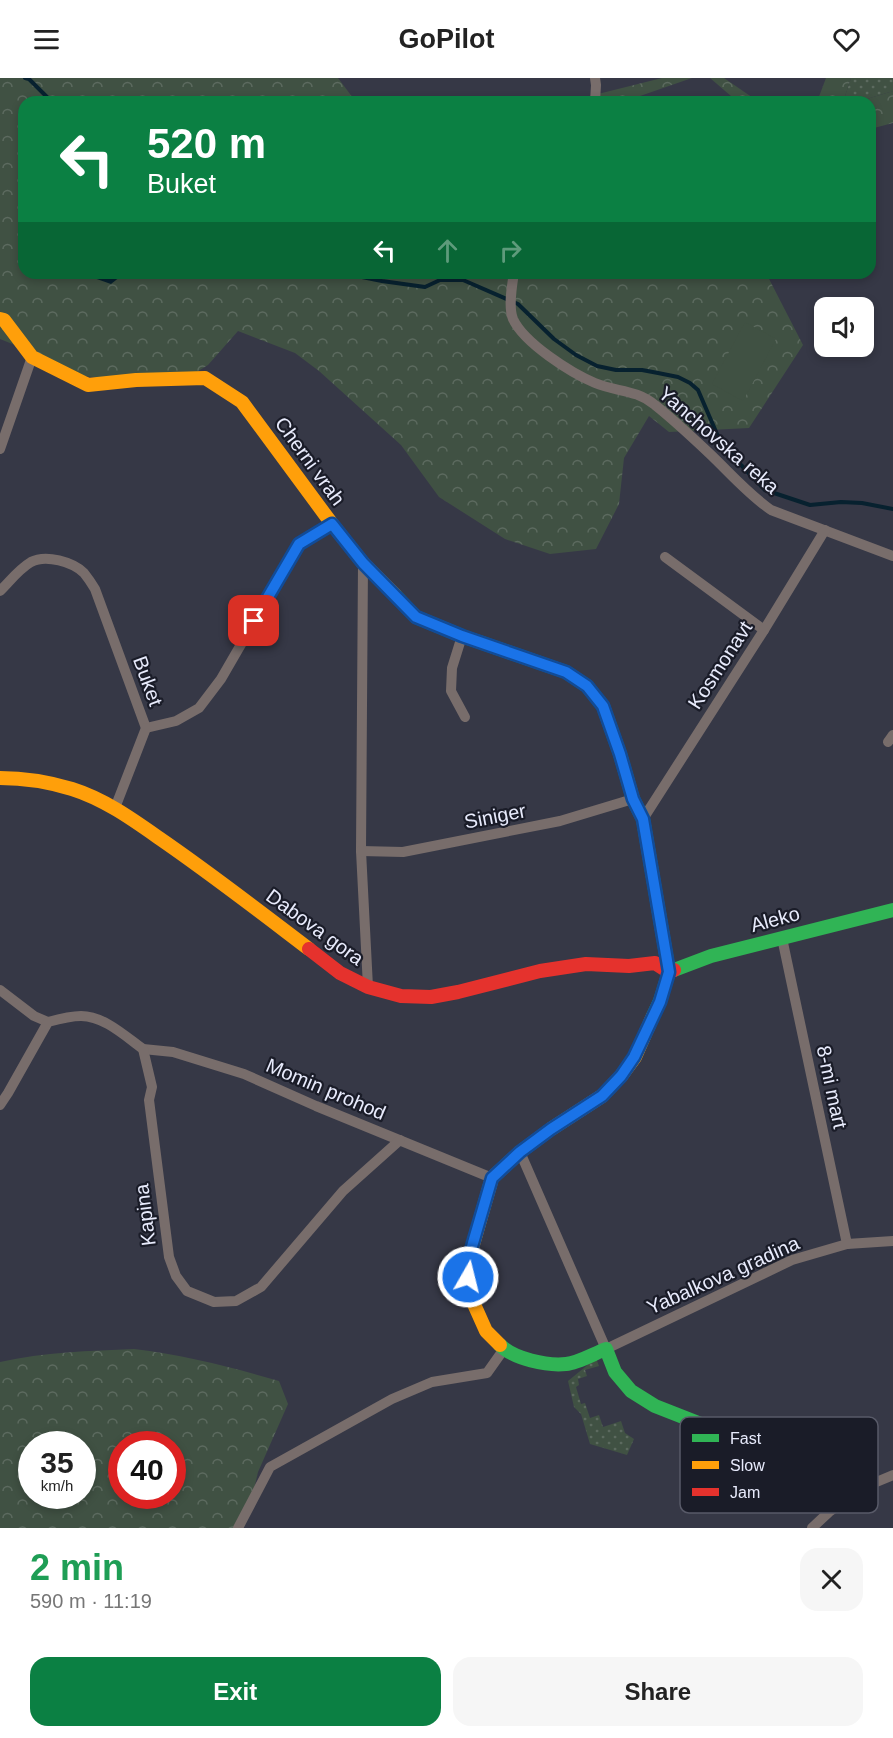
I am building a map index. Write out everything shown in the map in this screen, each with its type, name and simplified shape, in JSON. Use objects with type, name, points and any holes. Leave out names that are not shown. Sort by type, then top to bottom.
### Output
[{"type":"street","points":[[595,78],[595,96]]},
{"type":"street","name":"Yanchovska reka","points":[[513,279],[512,318],[526,336],[546,355],[596,384],[638,394],[653,403],[755,498],[771,510],[893,556]]},
{"type":"street","name":"Cherni vrah","points":[[0,319],[4,320],[32,357],[88,385],[136,380],[205,378],[242,402],[363,563],[416,617],[462,636],[566,672],[587,686],[603,706],[633,799],[643,819],[669,972],[660,1002],[646,1034],[621,1076],[602,1096],[520,1152],[492,1178]]},
{"type":"street","points":[[0,449],[32,357]]},
{"type":"street","name":"Buket","points":[[0,591],[17,573],[34,561],[51,559],[68,563],[84,573],[95,589],[146,728],[176,721],[199,708],[221,679],[299,544],[332,524]]},
{"type":"street","name":"Kosmonavt","points":[[643,819],[825,530]]},
{"type":"street","points":[[665,557],[764,630]]},
{"type":"street","points":[[363,563],[361,851],[368,987]]},
{"type":"street","points":[[462,636],[452,668],[451,692],[465,717]]},
{"type":"street","points":[[115,808],[146,728]]},
{"type":"street","name":"Dabova gora","points":[[0,778],[42,782],[73,789],[115,808],[197,864],[340,973],[368,987],[401,996],[431,997],[540,971],[586,964],[629,966],[655,963],[669,972]]},
{"type":"street","name":"Siniger","points":[[361,851],[403,852],[560,821],[633,799]]},
{"type":"street","name":"Aleko","points":[[669,972],[711,956],[893,910]]},
{"type":"street","name":"8-mi mart","points":[[782,938],[847,1245]]},
{"type":"street","points":[[0,990],[34,1016],[48,1022],[65,1017],[83,1016],[98,1019],[143,1048]]},
{"type":"street","points":[[0,1105],[48,1022]]},
{"type":"street","name":"Kapina","points":[[143,1048],[152,1087],[149,1100],[169,1257],[176,1276],[187,1292],[214,1302],[236,1301],[261,1287],[343,1191],[400,1140]]},
{"type":"street","name":"Momin prohod","points":[[143,1048],[173,1052],[244,1074],[492,1178]]},
{"type":"street","points":[[520,1152],[615,1372],[631,1391],[655,1406],[683,1417]]},
{"type":"street","points":[[492,1178],[468,1262],[469,1293],[486,1331],[504,1349],[533,1362],[567,1364],[606,1349]]},
{"type":"street","name":"Yabalkova gradina","points":[[606,1349],[792,1260],[847,1245],[893,1241]]},
{"type":"street","points":[[238,1528],[270,1467],[392,1399],[432,1382],[487,1373],[504,1349]]},
{"type":"street","points":[[878,1481],[893,1475]]},
{"type":"street","points":[[812,1528],[828,1513]]},
{"type":"green space","points":[[0,78],[338,78],[352,96],[18,96],[18,279],[769,279],[803,345],[749,428],[669,432],[649,416],[624,458],[619,504],[596,549],[550,554],[505,539],[439,497],[401,445],[319,371],[295,353],[238,331],[208,365],[179,383],[79,376],[47,358],[0,339]]},
{"type":"green space","points":[[662,78],[692,78],[640,96],[590,96]]},
{"type":"green space","points":[[710,78],[724,78],[750,96],[731,96]]},
{"type":"green space","points":[[826,78],[851,78],[845,96],[819,96]]},
{"type":"green space","points":[[851,78],[893,78],[893,91],[876,96],[845,96]]},
{"type":"green space","points":[[893,91],[893,123],[876,127],[876,96]]},
{"type":"green space","points":[[745,322],[776,339],[743,401],[712,384]]},
{"type":"green space","points":[[134,1349],[189,1358],[279,1381],[288,1404],[258,1472],[243,1528],[0,1528],[0,1362],[84,1351]]},
{"type":"green space","points":[[596,1358],[599,1366],[585,1370],[587,1376],[578,1379],[579,1385],[576,1387],[581,1404],[585,1403],[590,1418],[599,1415],[603,1427],[621,1421],[625,1433],[634,1439],[627,1455],[590,1444],[581,1414],[574,1407],[568,1381]]},
{"type":"water","points":[[97,279],[117,279],[111,284]]},
{"type":"waterway","points":[[25,78],[29,79],[46,96]]},
{"type":"waterway","points":[[372,279],[425,287],[440,280],[463,280],[518,304],[554,339],[576,355],[597,366],[616,370],[642,370],[678,377],[690,383],[698,390],[720,441],[765,490],[810,505],[841,502],[862,503],[893,509]]},
{"type":"traffic: fast","points":[[395,595],[416,617],[462,636],[566,672],[587,686],[603,706],[633,799],[643,819],[669,972],[653,1016]]},
{"type":"traffic: fast","points":[[674,970],[711,956],[893,910]]},
{"type":"traffic: fast","points":[[500,1345],[522,1358],[540,1363],[558,1364],[576,1362],[606,1349],[615,1372],[631,1391],[655,1406],[683,1417]]},
{"type":"traffic: slow","points":[[0,319],[4,320],[32,357],[88,385],[136,380],[205,378],[242,402],[332,524],[363,563],[395,595]]},
{"type":"traffic: slow","points":[[0,778],[54,784],[84,793],[106,804],[197,865],[309,949]]},
{"type":"traffic: slow","points":[[500,1345],[486,1331],[469,1293],[468,1262],[492,1178],[520,1152],[602,1096],[635,1057],[653,1016]]},
{"type":"traffic: jam","points":[[309,949],[340,973],[368,987],[401,996],[431,997],[540,971],[586,964],[629,966],[655,963],[669,972],[674,970]]},
{"type":"route","points":[[254,621],[299,544],[332,524],[363,563],[416,617],[462,636],[566,672],[587,686],[603,706],[633,799],[643,819],[669,972],[660,1002],[634,1057],[621,1076],[602,1096],[520,1152],[492,1178],[468,1262],[468,1277]]}]
